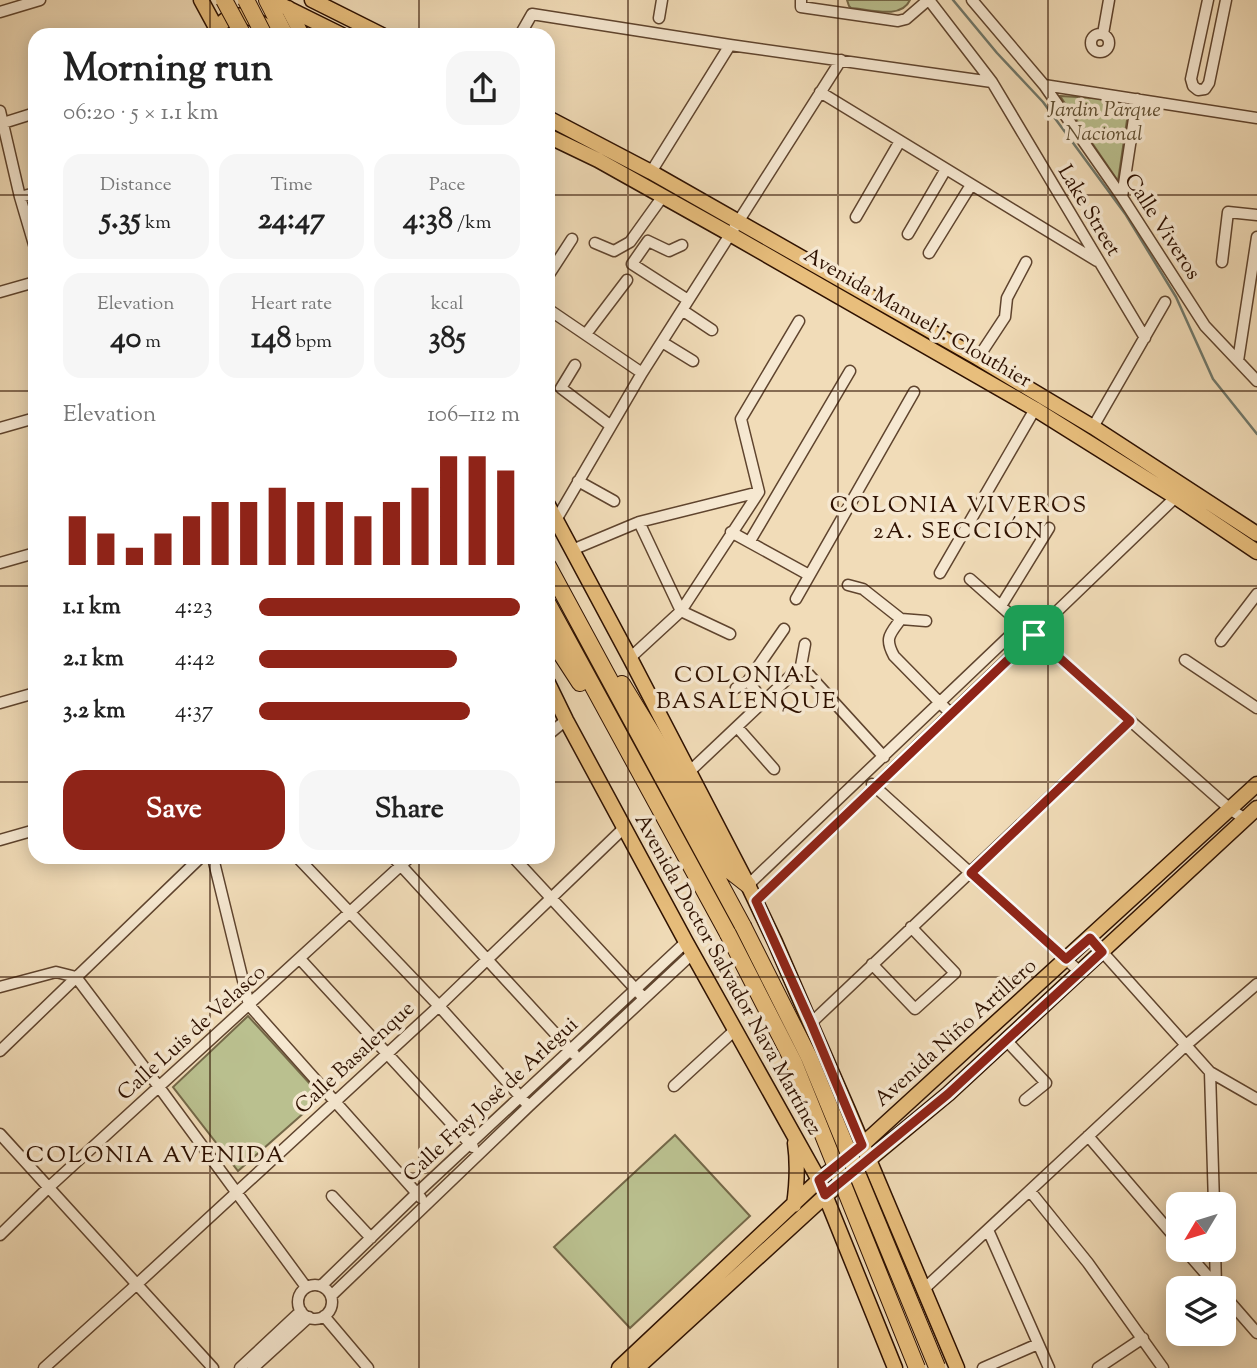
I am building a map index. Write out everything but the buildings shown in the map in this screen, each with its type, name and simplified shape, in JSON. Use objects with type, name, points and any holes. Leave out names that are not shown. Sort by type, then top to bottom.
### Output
[{"type":"highway","points":[[224,0],[239,28]]},
{"type":"highway","points":[[246,0],[260,28]]},
{"type":"highway","points":[[269,0],[282,28]]},
{"type":"highway","name":"Avenida Doctor Salvador Nava Martínez","points":[[555,579],[743,926],[809,1057],[937,1368]]},
{"type":"highway","name":"Avenida Doctor Salvador Nava Martínez","points":[[555,617],[728,934],[794,1063],[917,1368]]},
{"type":"highway","points":[[585,634],[634,702],[725,867],[748,885]]},
{"type":"highway","points":[[555,645],[593,704],[627,750]]},
{"type":"main road","points":[[201,0],[216,28]]},
{"type":"main road","points":[[269,0],[286,4],[329,28]]},
{"type":"main road","points":[[312,0],[368,28]]},
{"type":"main road","points":[[286,4],[298,28]]},
{"type":"main road","points":[[220,28],[223,20],[235,15],[247,17],[268,28]]},
{"type":"main road","name":"Avenida Manuel J. Clouthier","points":[[555,122],[651,172],[734,228],[1035,409],[1257,534]]},
{"type":"main road","name":"Avenida Manuel J. Clouthier","points":[[555,139],[663,196],[734,228],[978,359],[1093,427],[1257,552]]},
{"type":"main road","name":"Avenida Doctor Salvador Nava Martínez","points":[[556,520],[756,901],[811,1023],[957,1368]]},
{"type":"main road","name":"Avenida Doctor Salvador Nava Martínez","points":[[555,697],[689,947],[819,1180],[895,1368]]},
{"type":"main road","name":"Avenida Niño Artillero","points":[[798,1211],[819,1180],[862,1145],[1257,784]]},
{"type":"main road","name":"Avenida Niño Artillero","points":[[627,1367],[798,1211],[825,1195],[948,1094],[1257,808]]},
{"type":"main road","points":[[837,1224],[820,1216],[798,1211],[795,1137],[814,1142],[832,1135],[845,1122],[848,1110]]},
{"type":"main road","points":[[845,1243],[850,1226],[860,1213],[888,1206]]},
{"type":"street","points":[[0,12],[40,0]]},
{"type":"street","points":[[659,18],[662,0]]},
{"type":"street","points":[[802,0],[801,7],[898,20],[906,19],[928,0]]},
{"type":"street","points":[[839,12],[841,0]]},
{"type":"street","name":"Lake Street","points":[[928,0],[992,82],[1144,338]]},
{"type":"street","name":"Calle Viveros","points":[[972,0],[1044,85],[1122,197],[1205,326],[1257,381]]},
{"type":"street","points":[[1103,34],[1109,0]]},
{"type":"street","points":[[1208,0],[1192,79],[1193,86],[1198,90],[1205,89],[1209,83],[1226,0]]},
{"type":"street","points":[[524,28],[532,14],[992,82]]},
{"type":"street","points":[[651,172],[730,45]]},
{"type":"street","points":[[556,520],[642,373],[841,60]]},
{"type":"street","points":[[1044,85],[1257,118]]},
{"type":"street","points":[[820,92],[1099,263]]},
{"type":"street","points":[[1122,197],[1137,99]]},
{"type":"street","points":[[0,111],[28,224]]},
{"type":"street","points":[[2,124],[28,115]]},
{"type":"street","points":[[856,217],[900,141]]},
{"type":"street","points":[[908,234],[946,169]]},
{"type":"street","points":[[929,253],[971,185]]},
{"type":"street","points":[[20,197],[28,195]]},
{"type":"street","points":[[595,243],[614,251],[630,242],[663,196]]},
{"type":"street","points":[[1222,262],[1228,212],[1257,215]]},
{"type":"street","points":[[555,265],[572,239]]},
{"type":"street","points":[[1238,361],[1257,239]]},
{"type":"street","points":[[682,245],[669,251],[648,241],[632,264],[685,305],[712,330]]},
{"type":"street","points":[[978,359],[1005,317],[1007,298],[1026,262]]},
{"type":"street","points":[[586,334],[627,280]]},
{"type":"street","points":[[0,292],[28,284]]},
{"type":"street","points":[[1093,427],[1165,302]]},
{"type":"street","points":[[555,314],[642,373]]},
{"type":"street","points":[[630,658],[681,611],[759,492],[741,419],[799,321]]},
{"type":"street","points":[[662,342],[693,361]]},
{"type":"street","points":[[576,365],[561,388],[611,426]]},
{"type":"street","points":[[750,541],[850,371]]},
{"type":"street","points":[[796,599],[914,392]]},
{"type":"street","points":[[940,573],[1035,409]]},
{"type":"street","points":[[0,428],[28,420]]},
{"type":"street","points":[[578,481],[614,501]]},
{"type":"street","points":[[572,550],[639,522],[759,492]]},
{"type":"street","points":[[756,901],[1181,492]]},
{"type":"street","points":[[639,522],[681,611],[730,634]]},
{"type":"street","points":[[1001,606],[1049,528]]},
{"type":"street","points":[[731,532],[809,575]]},
{"type":"street","points":[[0,563],[28,554]]},
{"type":"street","points":[[970,579],[1230,809],[1245,819]]},
{"type":"street","points":[[848,585],[863,589],[901,619],[926,621]]},
{"type":"street","points":[[1221,641],[1257,594]]},
{"type":"street","points":[[901,619],[888,638],[888,647],[951,714]]},
{"type":"street","points":[[748,885],[1022,624]]},
{"type":"street","points":[[736,688],[748,681],[784,629]]},
{"type":"street","points":[[689,772],[801,666],[805,644]]},
{"type":"street","points":[[1185,660],[1257,708]]},
{"type":"street","points":[[801,666],[884,757]]},
{"type":"street","points":[[748,681],[764,702]]},
{"type":"street","points":[[0,703],[28,695]]},
{"type":"street","points":[[555,729],[566,720]]},
{"type":"street","points":[[811,1023],[1130,721]]},
{"type":"street","points":[[737,727],[774,769]]},
{"type":"street","points":[[863,776],[1080,972]]},
{"type":"street","name":"Calle Basalenque","points":[[44,1368],[439,1006],[625,827]]},
{"type":"street","points":[[0,841],[28,832]]},
{"type":"street","points":[[0,1051],[194,864]]},
{"type":"street","points":[[214,864],[249,1005],[426,1204]]},
{"type":"street","points":[[304,864],[439,1006],[529,1107]]},
{"type":"street","name":"Calle Luis de Velasco","points":[[0,1235],[350,913],[397,864]]},
{"type":"street","points":[[404,864],[579,1059]]},
{"type":"street","points":[[520,864],[644,998]]},
{"type":"street","points":[[872,964],[915,1009],[955,973],[911,927]]},
{"type":"street","points":[[1090,938],[1210,1072],[1257,1099]]},
{"type":"street","name":"Calle Fray José de Arlegui","points":[[321,1286],[635,988],[689,947]]},
{"type":"street","name":"Calle Fray José de Arlegui","points":[[331,1296],[644,998],[689,947]]},
{"type":"street","points":[[300,959],[480,1154]]},
{"type":"street","points":[[0,988],[56,972],[76,977],[306,1287]]},
{"type":"street","points":[[924,1289],[1185,1046],[1257,984]]},
{"type":"street","points":[[674,1086],[735,1030]]},
{"type":"street","points":[[1006,1040],[1046,1083],[1026,1100]]},
{"type":"street","points":[[1210,1072],[1214,1192]]},
{"type":"street","points":[[0,1134],[213,1368]]},
{"type":"street","points":[[1088,1136],[1166,1227]]},
{"type":"street","points":[[1030,1191],[1088,1263],[1163,1368]]},
{"type":"street","points":[[332,1196],[371,1238]]},
{"type":"street","points":[[988,1230],[1049,1368]]},
{"type":"street","points":[[1195,1262],[1208,1276]]},
{"type":"street","points":[[310,1285],[321,1286],[326,1288],[331,1296],[331,1308],[324,1316],[314,1319],[305,1314],[298,1300],[299,1295],[310,1285]]},
{"type":"street","points":[[1236,1309],[1257,1333]]},
{"type":"street","points":[[240,1368],[305,1314]]},
{"type":"street","points":[[253,1368],[305,1314]]},
{"type":"street","points":[[324,1316],[368,1368]]},
{"type":"street","points":[[1098,1368],[1143,1338]]},
{"type":"street","points":[[983,1368],[1038,1344]]},
{"type":"green space","points":[[847,0],[910,0],[900,10],[884,12],[851,8]]},
{"type":"green space","name":"Jardin Parque Nacional","points":[[1060,96],[1130,100],[1118,181]]},
{"type":"green space","points":[[248,1016],[322,1097],[238,1171],[173,1087]]},
{"type":"green space","points":[[675,1135],[750,1216],[630,1328],[554,1247]]},
{"type":"waterway","points":[[953,0],[1043,102],[1126,215],[1176,297],[1213,379],[1257,434]]},
{"type":"district","name":"COLONIA VIVEROS 2A. SECCIÓN","points":[[959,517]]},
{"type":"district","name":"COLONIAL BASALENQUE","points":[[747,687]]},
{"type":"district","name":"COLONIA AVENIDA","points":[[156,1154]]},
{"type":"route","points":[[1034,635],[1130,721],[971,873],[1066,959],[1090,938],[1102,952],[948,1094],[825,1195],[819,1180],[862,1145],[756,901],[1034,635]]}]
